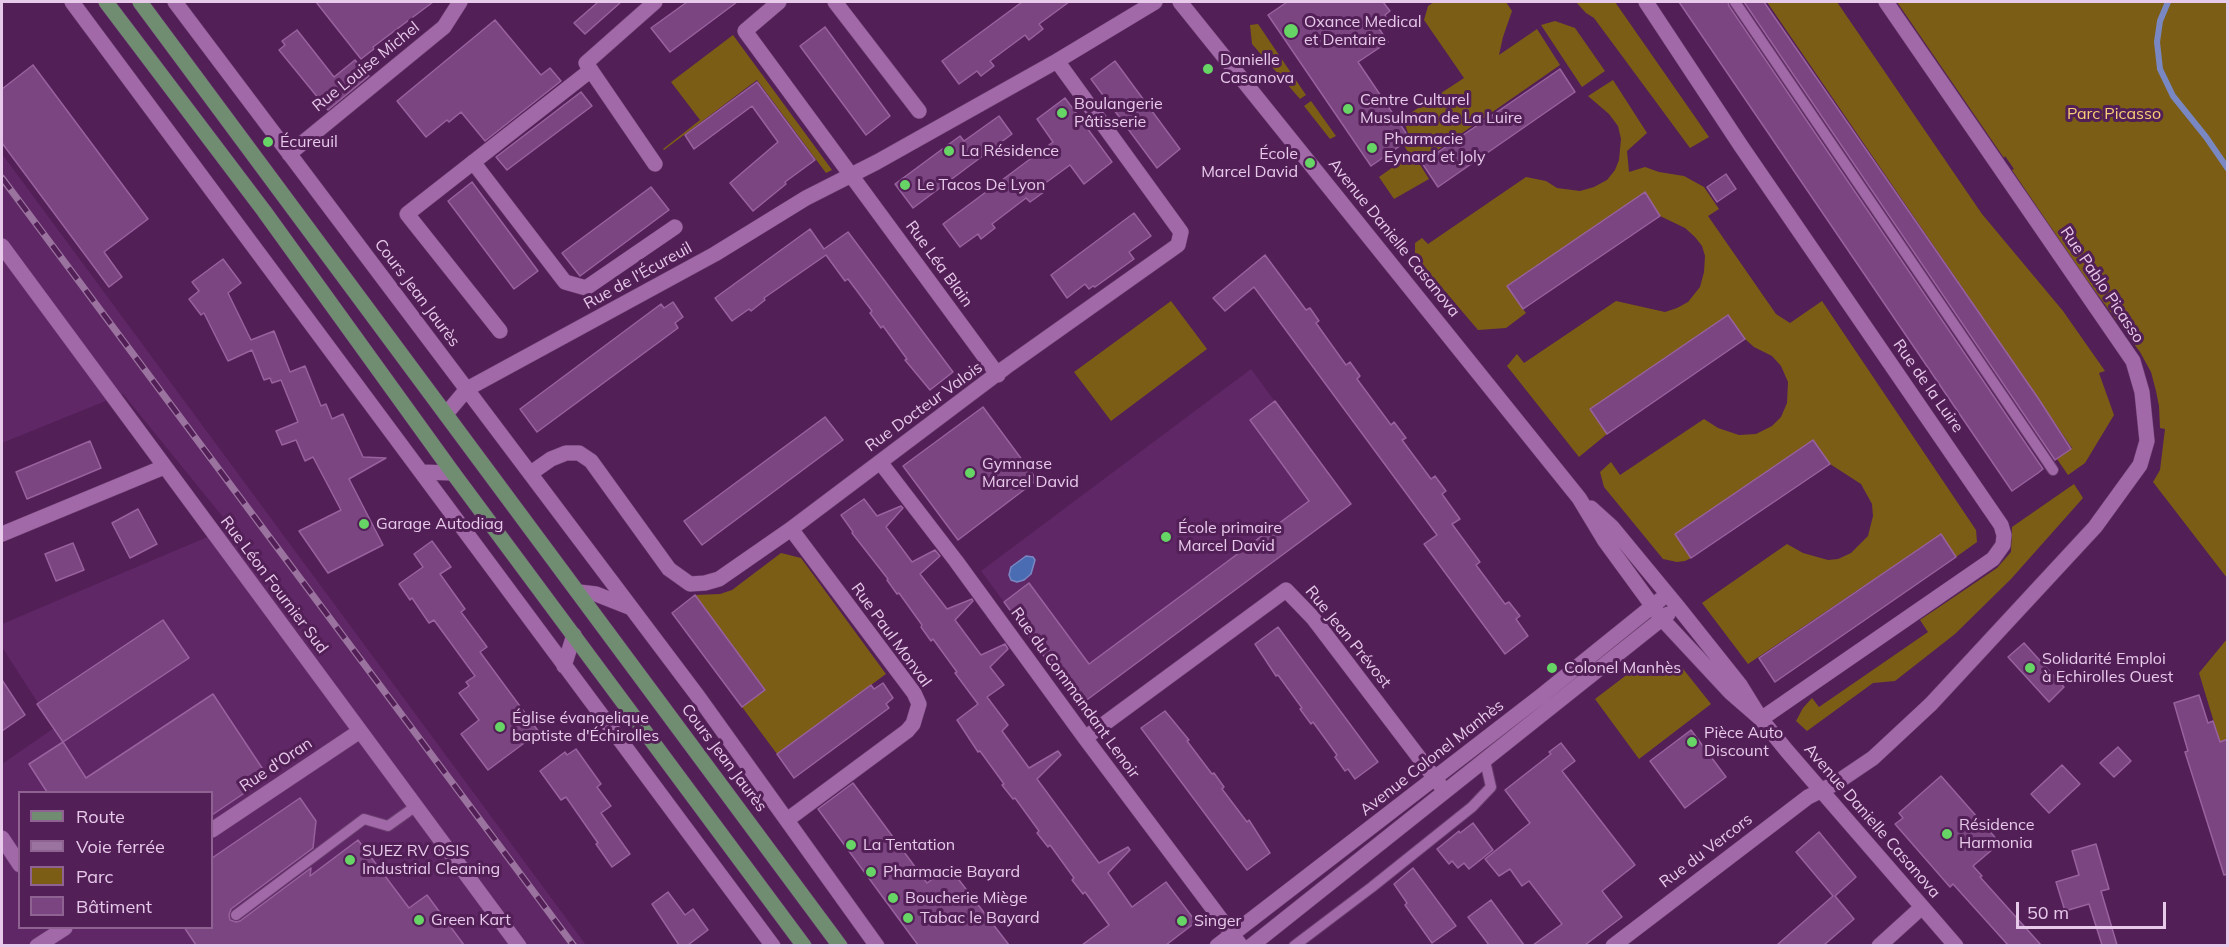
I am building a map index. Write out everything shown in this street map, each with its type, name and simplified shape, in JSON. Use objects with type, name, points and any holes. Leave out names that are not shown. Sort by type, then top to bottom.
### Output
[{"type":"main road","points":[[106,2],[264,211],[453,473],[804,945]]},
{"type":"main road","name":"Cours Jean Jaurès","points":[[140,2],[840,945]]},
{"type":"street","points":[[72,2],[773,945]]},
{"type":"street","name":"Cours Jean Jaurès","points":[[175,2],[697,695],[878,945]]},
{"type":"street","name":"Rue Louise Michel","points":[[289,154],[444,27],[460,2]]},
{"type":"street","points":[[655,2],[586,63],[655,164]]},
{"type":"street","points":[[779,2],[745,31],[852,175]]},
{"type":"street","points":[[835,2],[919,111]]},
{"type":"street","name":"Rue de l'Écureuil","points":[[446,414],[467,389],[715,254],[806,198],[852,175],[1057,61],[1155,2]]},
{"type":"street","name":"Avenue Danielle Casanova","points":[[1180,2],[1579,498],[1605,541],[1662,619],[1730,692],[1761,719],[1956,945]]},
{"type":"street","name":"Rue de la Luire","points":[[1646,2],[1741,146],[2001,525],[2004,535],[2003,545],[1993,559],[1761,719]]},
{"type":"street","name":"Rue Pablo Picasso","points":[[1823,790],[1873,758],[1931,704],[2095,527],[2140,465],[2147,441],[2142,392],[2133,361],[1886,2]]},
{"type":"street","name":"Rue Docteur Valois","points":[[531,474],[551,459],[567,453],[579,453],[591,461],[669,569],[690,584],[705,584],[719,579],[791,530],[998,375],[1178,245],[1180,232],[1057,61]]},
{"type":"street","points":[[500,331],[408,214],[591,70]]},
{"type":"street","name":"Rue de l'Écureuil","points":[[473,162],[565,282],[586,288],[675,227]]},
{"type":"street","name":"Rue Léa Blain","points":[[852,175],[998,375]]},
{"type":"street","name":"Rue Léon Fournier Sud","points":[[2,246],[519,945]]},
{"type":"street","name":"Rue du Commandant Lenoir","points":[[880,462],[1237,940]]},
{"type":"street","points":[[2,534],[164,467]]},
{"type":"street","points":[[421,471],[453,473]]},
{"type":"street","name":"Avenue Danielle Casanova","points":[[1579,498],[1612,526],[1740,685],[1761,719]]},
{"type":"street","name":"Rue Paul Monval","points":[[787,820],[907,731],[913,724],[919,704],[914,693],[791,530]]},
{"type":"street","name":"Rue Jean Prévost","points":[[1085,738],[1286,590],[1313,618],[1445,792]]},
{"type":"street","points":[[579,592],[596,594],[629,607]]},
{"type":"street","name":"Avenue Colonel Manhès","points":[[1217,945],[1237,940],[1435,778],[1667,594]]},
{"type":"street","points":[[1251,945],[1678,607]]},
{"type":"street","points":[[564,666],[574,635]]},
{"type":"street","name":"Rue d'Oran","points":[[213,829],[360,731]]},
{"type":"street","name":"Rue du Vercors","points":[[1613,945],[1808,797],[1823,790]]},
{"type":"street","points":[[2,838],[18,862]]},
{"type":"street","points":[[1879,945],[1922,907]]},
{"type":"street","points":[[38,945],[61,929]]},
{"type":"lane","points":[[1735,2],[2053,470]]},
{"type":"lane","points":[[1294,945],[1372,887],[1472,807],[1491,788],[1485,761]]},
{"type":"lane","points":[[236,915],[364,819],[388,826],[416,806]]},
{"type":"shaded area","points":[[2,154],[586,945],[2,945],[2,764],[54,728],[2,647],[2,624],[231,527],[123,394],[2,443]]},
{"type":"shaded area","name":"École primaire Marcel David","points":[[1251,369],[1351,504],[1080,705],[981,571]]},
{"type":"green space","points":[[1434,2],[1506,2],[1512,11],[1499,55],[1537,29],[1560,65],[1419,163],[1429,179],[1394,199],[1379,177],[1410,155],[1403,144],[1410,139],[1403,118],[1464,78],[1424,20],[1428,6]]},
{"type":"green space","points":[[1576,2],[1615,2],[1709,137],[1690,148],[1594,18]]},
{"type":"green space","points":[[1767,2],[1837,2],[1982,214],[2063,311],[2105,371],[2099,373],[2114,415],[2085,463],[2068,475],[2057,459],[2072,448]]},
{"type":"green space","name":"Parc Picasso","points":[[1897,2],[2227,2],[2227,578],[2153,482],[2160,470],[2165,429],[2160,428],[2159,406],[2151,372],[2140,352],[2084,276],[2012,170],[2014,169],[2005,156],[2004,158]]},
{"type":"green space","points":[[1555,21],[1575,28],[1605,71],[1582,87],[1541,25]]},
{"type":"green space","points":[[1258,24],[1306,95],[1300,99],[1252,44],[1250,25]]},
{"type":"green space","points":[[733,35],[832,170],[826,173],[757,80],[663,149],[700,120],[671,82]]},
{"type":"green space","points":[[1613,80],[1647,133],[1627,151],[1629,172],[1645,167],[1684,176],[1704,187],[1719,209],[1708,216],[1776,314],[1790,323],[1822,301],[1976,530],[1977,542],[1956,557],[1941,534],[1748,664],[1702,603],[1787,544],[1803,553],[1828,560],[1838,559],[1851,553],[1868,536],[1873,516],[1872,504],[1861,484],[1830,464],[1813,440],[1675,534],[1691,558],[1677,562],[1663,559],[1604,487],[1600,472],[1611,462],[1620,475],[1704,419],[1718,428],[1739,435],[1756,434],[1772,426],[1781,417],[1787,403],[1788,382],[1781,366],[1772,356],[1754,347],[1745,339],[1728,315],[1591,409],[1607,434],[1579,457],[1507,366],[1517,354],[1524,363],[1616,301],[1665,312],[1688,302],[1700,287],[1704,272],[1705,256],[1702,246],[1695,237],[1685,228],[1660,216],[1645,193],[1523,309],[1526,313],[1506,328],[1478,330],[1415,256],[1415,243],[1422,238],[1428,244],[1526,177],[1546,181],[1557,188],[1580,191],[1607,180],[1619,160],[1621,139],[1618,126],[1609,114],[1588,96]]},
{"type":"green space","points":[[1311,101],[1336,136],[1330,139],[1304,106]]},
{"type":"green space","points":[[1171,301],[1207,349],[1111,421],[1074,372]]},
{"type":"green space","points":[[2074,484],[2083,498],[2011,579],[1955,634],[1895,681],[1873,683],[1807,731],[1796,721],[1812,698],[1819,707],[1928,632],[1920,620],[1997,568],[2011,552],[2012,527]]},
{"type":"green space","points":[[781,553],[801,558],[886,674],[777,754],[742,707],[765,689],[695,595],[720,594],[732,590]]},
{"type":"green space","points":[[2227,639],[2227,739],[2220,742],[2199,673]]},
{"type":"green space","points":[[1680,665],[1711,704],[1639,759],[1595,699],[1633,670]]},
{"type":"water","points":[[1026,556],[1033,557],[1035,560],[1031,574],[1024,580],[1017,582],[1011,580],[1009,575],[1011,567]]},
{"type":"building","points":[[316,2],[433,2],[373,47],[374,49],[361,59]]},
{"type":"building","points":[[598,2],[621,2],[585,34],[574,23]]},
{"type":"building","points":[[687,2],[737,2],[670,52],[651,28]]},
{"type":"building","points":[[1022,2],[1069,2],[1039,24],[1043,29],[1029,40],[1025,35],[990,61],[994,66],[981,76],[977,71],[959,84],[942,61]]},
{"type":"building","points":[[1287,2],[1383,2],[1390,11],[1376,24],[1388,42],[1358,62],[1410,139],[1371,166],[1268,15]]},
{"type":"building","points":[[1679,2],[1728,2],[2043,469],[2038,473],[2012,491]]},
{"type":"building","points":[[1744,2],[1764,2],[2071,449],[2055,460]]},
{"type":"building","points":[[495,20],[541,75],[550,68],[561,81],[485,141],[461,112],[426,137],[397,101]]},
{"type":"building","points":[[825,27],[890,116],[866,135],[800,46]]},
{"type":"building","points":[[297,30],[334,77],[355,60],[369,76],[328,110],[279,50],[285,45],[282,41]]},
{"type":"building","points":[[1115,61],[1180,149],[1157,168],[1091,79]]},
{"type":"building","points":[[33,65],[148,219],[104,252],[122,277],[109,287],[2,143],[2,89]]},
{"type":"building","points":[[1560,69],[1575,92],[1438,187],[1422,163]]},
{"type":"building","points":[[757,82],[815,160],[785,182],[786,184],[753,211],[730,183],[778,142],[752,106],[694,149],[685,135]]},
{"type":"building","points":[[581,92],[592,106],[507,170],[496,157]]},
{"type":"building","points":[[1065,98],[1112,162],[1084,184],[1070,165],[1040,187],[1044,192],[1030,202],[1026,198],[992,224],[995,228],[981,239],[978,234],[960,247],[943,224],[1053,142],[1037,119]]},
{"type":"building","points":[[999,116],[1012,134],[913,208],[895,184],[960,136],[964,141]]},
{"type":"building","points":[[1726,174],[1736,189],[1717,202],[1707,187]]},
{"type":"building","points":[[472,182],[538,271],[514,289],[448,201]]},
{"type":"building","points":[[651,187],[669,210],[580,276],[562,253]]},
{"type":"building","points":[[1645,192],[1660,216],[1523,309],[1507,286]]},
{"type":"building","points":[[1134,213],[1151,236],[1129,252],[1134,259],[1095,287],[1089,289],[1085,284],[1067,298],[1051,275]]},
{"type":"building","points":[[810,229],[824,249],[848,232],[953,372],[930,390],[905,360],[907,359],[883,326],[881,328],[870,313],[872,311],[848,279],[845,281],[826,255],[764,298],[765,300],[751,311],[749,309],[732,321],[715,298]]},
{"type":"building","points":[[1265,255],[1306,310],[1310,308],[1319,321],[1316,323],[1346,365],[1350,362],[1360,376],[1357,379],[1391,425],[1394,422],[1406,438],[1402,440],[1431,479],[1435,476],[1446,491],[1442,494],[1460,519],[1452,524],[1480,562],[1476,565],[1505,604],[1509,602],[1520,616],[1516,619],[1528,636],[1505,654],[1424,544],[1437,535],[1254,287],[1225,311],[1213,298]]},
{"type":"building","points":[[223,259],[241,283],[228,293],[251,340],[274,331],[290,372],[305,366],[321,406],[326,404],[332,419],[343,414],[363,457],[386,458],[349,479],[383,545],[328,573],[299,531],[341,510],[313,457],[305,461],[296,440],[282,445],[276,431],[298,422],[281,380],[272,383],[270,378],[264,380],[252,350],[228,361],[204,313],[201,315],[189,299],[199,291],[192,282]]},
{"type":"building","points":[[673,302],[683,317],[675,323],[678,328],[537,432],[520,409],[661,304],[664,308]]},
{"type":"building","points":[[1728,315],[1745,339],[1607,434],[1590,409]]},
{"type":"building","points":[[1275,401],[1351,504],[1080,705],[1004,602],[1029,583],[1089,664],[1309,501],[1250,420]]},
{"type":"building","name":"Gymnase Marcel David","points":[[983,407],[1037,480],[958,540],[903,466]]},
{"type":"building","points":[[825,417],[843,440],[702,545],[684,521]]},
{"type":"building","points":[[1813,440],[1830,464],[1691,558],[1675,534]]},
{"type":"building","points":[[90,441],[101,468],[27,499],[16,472]]},
{"type":"building","points":[[864,499],[877,516],[901,506],[903,508],[886,527],[912,562],[935,550],[940,556],[920,574],[947,609],[972,599],[973,601],[955,620],[981,655],[1005,644],[1008,649],[990,667],[1004,685],[987,697],[1008,725],[1002,731],[1029,768],[1058,751],[1061,755],[1037,779],[1099,863],[1128,847],[1130,850],[1108,873],[1132,907],[1166,882],[1196,922],[1166,945],[1082,945],[1109,925],[1085,892],[1083,894],[1072,880],[1074,878],[1050,845],[1048,847],[1037,833],[1039,831],[1015,798],[1013,799],[1002,785],[1004,784],[980,751],[978,752],[957,720],[978,704],[841,515]]},
{"type":"building","points":[[138,509],[157,544],[130,558],[112,523]]},
{"type":"building","points":[[1941,534],[1956,557],[1775,682],[1759,658]]},
{"type":"building","points":[[432,541],[451,567],[440,574],[465,609],[461,612],[487,647],[480,652],[539,732],[488,770],[461,734],[479,720],[459,693],[469,686],[466,682],[475,676],[434,620],[429,623],[399,584],[423,567],[414,554]]},
{"type":"building","points":[[73,543],[84,570],[56,581],[45,554]]},
{"type":"building","points":[[695,595],[765,690],[742,707],[672,613]]},
{"type":"building","points":[[163,620],[189,658],[63,742],[37,704]]},
{"type":"building","points":[[1278,627],[1378,762],[1355,779],[1348,769],[1345,771],[1335,757],[1337,755],[1313,722],[1311,724],[1300,709],[1302,708],[1278,675],[1276,676],[1255,644]]},
{"type":"building","points":[[2024,643],[2064,687],[2049,702],[2008,657]]},
{"type":"building","points":[[2,680],[25,715],[2,731]]},
{"type":"building","points":[[883,683],[893,698],[886,704],[889,708],[794,778],[777,754],[871,685],[874,689]]},
{"type":"building","points":[[213,694],[268,777],[213,814],[213,791],[46,791],[29,764],[63,742],[86,778]]},
{"type":"building","points":[[2199,695],[2208,723],[2213,721],[2220,742],[2228,739],[2228,874],[2224,875],[2185,752],[2188,751],[2174,703]]},
{"type":"building","points":[[1165,711],[1189,740],[1187,741],[1212,774],[1214,773],[1224,787],[1222,789],[1247,822],[1249,820],[1270,853],[1247,870],[1141,728]]},
{"type":"building","points":[[1691,730],[1726,777],[1685,808],[1650,761]]},
{"type":"building","points":[[1561,743],[1575,761],[1562,771],[1635,865],[1602,891],[1622,917],[1585,945],[1533,945],[1562,924],[1529,881],[1522,886],[1510,869],[1499,876],[1485,859],[1530,823],[1505,790],[1551,754],[1549,752]]},
{"type":"building","points":[[2118,747],[2131,761],[2114,777],[2100,763]]},
{"type":"building","points":[[576,749],[601,784],[597,787],[611,806],[601,813],[630,854],[612,867],[566,797],[561,800],[540,771],[565,752],[567,755]]},
{"type":"building","points":[[2062,765],[2080,784],[2049,813],[2031,794]]},
{"type":"building","name":"Résidence Harmonia","points":[[1941,776],[2000,843],[1973,866],[1982,876],[1980,877],[2041,945],[2008,945],[1953,884],[1950,887],[1895,824],[1903,818],[1899,813]]},
{"type":"building","points":[[853,783],[927,883],[949,867],[1009,945],[918,945],[818,809]]},
{"type":"building","points":[[300,798],[316,821],[313,848],[231,909],[230,920],[240,921],[311,868],[310,876],[358,840],[409,908],[427,895],[464,945],[196,945],[185,929],[213,929],[213,857]]},
{"type":"building","points":[[1473,823],[1493,850],[1469,869],[1464,863],[1458,868],[1452,861],[1449,864],[1437,849]]},
{"type":"building","points":[[1819,832],[1856,877],[1835,896],[1854,919],[1824,945],[1777,945],[1833,896],[1796,852]]},
{"type":"building","points":[[2096,844],[2109,889],[2101,891],[2117,945],[2102,945],[2089,904],[2065,911],[2056,882],[2079,875],[2072,851]]},
{"type":"building","points":[[1413,868],[1456,926],[1432,943],[1405,905],[1407,903],[1394,884]]},
{"type":"building","points":[[668,892],[685,915],[693,909],[708,930],[688,945],[679,945],[652,904]]},
{"type":"building","points":[[1491,900],[1524,945],[1489,945],[1468,917]]},
{"type":"waterway","points":[[2168,2],[2160,21],[2157,42],[2160,69],[2173,96],[2228,169]]},
{"type":"railway","points":[[2,178],[574,946]]},
{"type":"place","name":"Oxance Medical et Dentaire","points":[[1291,31]]},
{"type":"place","name":"Danielle Casanova","points":[[1208,69]]},
{"type":"place","name":"Centre Culturel Musulman de La Luire","points":[[1348,109]]},
{"type":"place","name":"Boulangerie Pâtisserie","points":[[1062,113]]},
{"type":"place","name":"Écureuil","points":[[268,142]]},
{"type":"place","name":"Pharmacie Eynard et Joly","points":[[1372,148]]},
{"type":"place","name":"La Résidence","points":[[949,151]]},
{"type":"place","name":"École Marcel David","points":[[1310,163]]},
{"type":"place","name":"Le Tacos De Lyon","points":[[905,185]]},
{"type":"place","name":"Gymnase Marcel David","points":[[970,473]]},
{"type":"place","name":"Garage Autodiag","points":[[364,524]]},
{"type":"place","name":"École primaire Marcel David","points":[[1166,537]]},
{"type":"place","name":"Colonel Manhès","points":[[1552,668]]},
{"type":"place","name":"Solidarité Emploi à Echirolles Ouest","points":[[2030,668]]},
{"type":"place","name":"Église évangelique baptiste d'Échirolles","points":[[500,727]]},
{"type":"place","name":"Pièce Auto Discount","points":[[1692,742]]},
{"type":"place","name":"Résidence Harmonia","points":[[1947,834]]},
{"type":"place","name":"La Tentation","points":[[851,845]]},
{"type":"place","name":"SUEZ RV OSIS Industrial Cleaning","points":[[350,860]]},
{"type":"place","name":"Pharmacie Bayard","points":[[871,872]]},
{"type":"place","name":"Boucherie Miège","points":[[893,898]]},
{"type":"place","name":"Tabac le Bayard","points":[[908,918]]},
{"type":"place","name":"Green Kart","points":[[419,920]]},
{"type":"place","name":"Singer","points":[[1182,921]]}]
